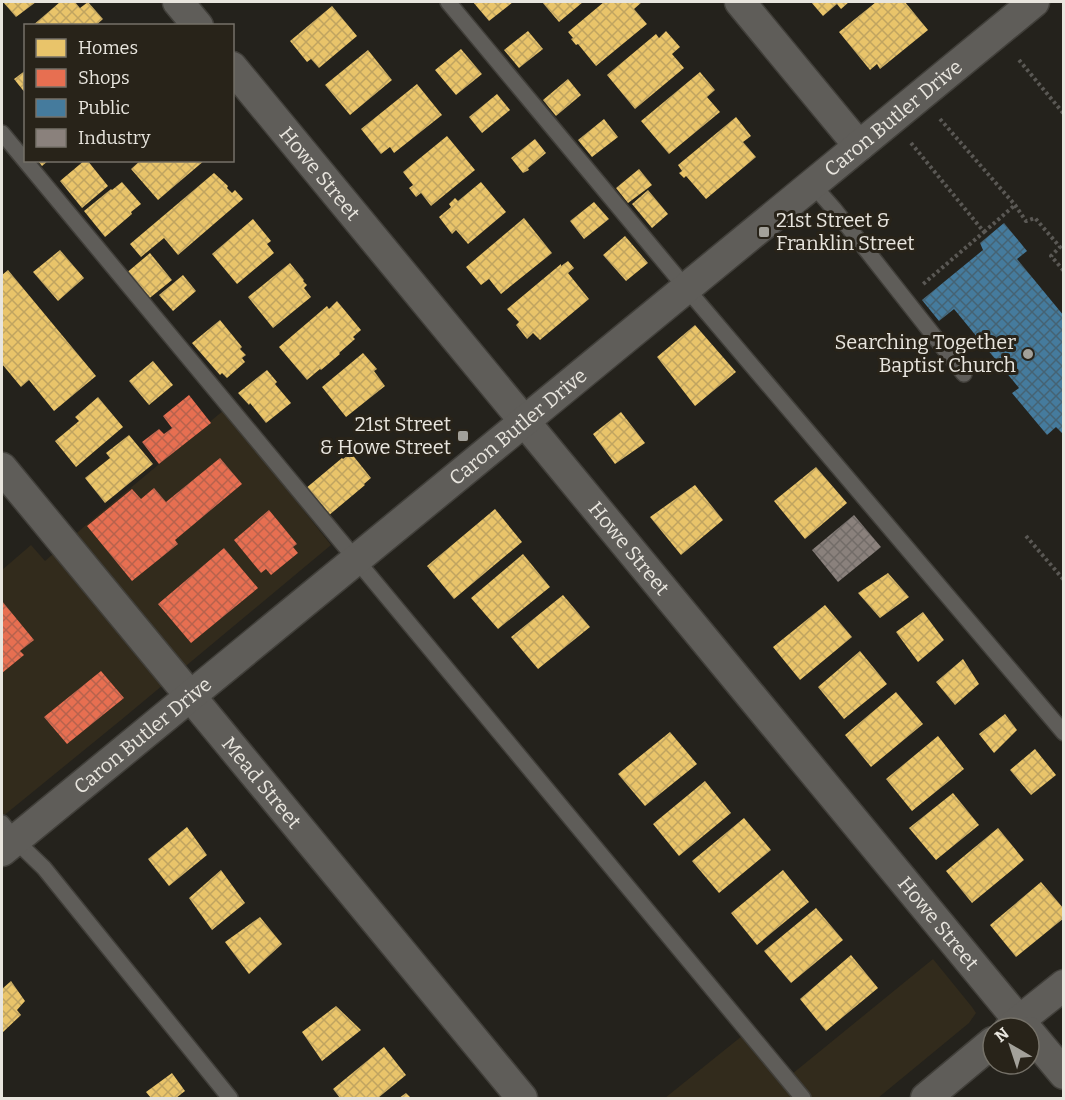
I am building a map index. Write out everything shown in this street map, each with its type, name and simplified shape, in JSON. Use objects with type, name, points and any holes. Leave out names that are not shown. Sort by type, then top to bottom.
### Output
[{"type":"street","points":[[178,2],[196,24]]},
{"type":"street","points":[[740,2],[859,146]]},
{"type":"street","name":"Caron Butler Drive","points":[[6,838],[190,696],[859,146],[1020,6]]},
{"type":"street","name":"Howe Street","points":[[234,69],[1012,1016]]},
{"type":"street","name":"Mead Street","points":[[2,468],[522,1098]]},
{"type":"street","points":[[1032,1016],[1064,985]]},
{"type":"street","name":"Howe Street","points":[[1041,1049],[1064,1074]]},
{"type":"street","points":[[926,1098],[981,1052]]},
{"type":"lane","points":[[448,2],[686,288],[1064,733]]},
{"type":"lane","points":[[2,133],[24,160]]},
{"type":"lane","points":[[26,162],[803,1098]]},
{"type":"lane","points":[[812,184],[964,374]]},
{"type":"lane","points":[[6,838],[44,868],[230,1098]]},
{"type":"path","points":[[1019,60],[1064,114]]},
{"type":"path","points":[[939,118],[1015,205],[1026,221],[1035,218],[1060,247],[1051,256],[1064,271]]},
{"type":"path","points":[[910,143],[984,231]]},
{"type":"path","points":[[905,300],[1015,205]]},
{"type":"path","points":[[1026,536],[1064,580]]},
{"type":"shaded area","points":[[224,410],[331,545],[2,817],[2,570],[31,545],[45,561]]},
{"type":"shaded area","points":[[933,959],[976,1013],[969,1023],[878,1098],[665,1098],[742,1036],[781,1083]]},
{"type":"building: Homes","points":[[3,2],[36,2],[16,17]]},
{"type":"building: Homes","points":[[60,2],[75,2],[80,8],[88,2],[103,19],[97,24],[34,24]]},
{"type":"building: Homes","points":[[473,2],[513,2],[489,21]]},
{"type":"building: Homes","points":[[542,2],[583,2],[559,22]]},
{"type":"building: Homes","points":[[604,2],[642,2],[634,9],[647,24],[596,66],[571,39],[573,38],[568,32]]},
{"type":"building: Homes","points":[[811,2],[849,2],[841,9],[837,4],[823,16]]},
{"type":"building: Homes","points":[[876,2],[905,2],[928,30],[880,69],[877,64],[870,70],[839,32]]},
{"type":"building: Homes","points":[[332,6],[357,36],[319,68],[311,59],[307,62],[290,41]]},
{"type":"building: Homes","points":[[528,31],[543,49],[519,68],[504,50]]},
{"type":"building: Homes","points":[[666,31],[680,47],[672,54],[684,68],[635,109],[607,75],[656,34],[659,38]]},
{"type":"building: Homes","points":[[461,49],[482,74],[456,95],[435,70]]},
{"type":"building: Homes","points":[[368,50],[392,80],[350,115],[325,85]]},
{"type":"building: Homes","points":[[24,72],[24,92],[14,79]]},
{"type":"building: Homes","points":[[700,72],[715,90],[707,97],[720,112],[669,154],[641,121]]},
{"type":"building: Homes","points":[[568,79],[581,95],[556,116],[543,100]]},
{"type":"building: Homes","points":[[417,84],[442,115],[394,153],[390,147],[381,154],[361,129]]},
{"type":"building: Homes","points":[[497,94],[510,110],[482,133],[469,117]]},
{"type":"building: Homes","points":[[736,117],[751,136],[743,142],[756,157],[706,199],[686,176],[684,178],[679,173],[682,171],[678,165]]},
{"type":"building: Homes","points":[[604,119],[618,137],[592,157],[578,140]]},
{"type":"building: Homes","points":[[447,136],[475,170],[431,206],[421,193],[416,197],[409,188],[413,185],[403,172]]},
{"type":"building: Homes","points":[[535,139],[546,153],[523,173],[511,158]]},
{"type":"building: Homes","points":[[83,162],[89,162],[108,186],[82,208],[60,181]]},
{"type":"building: Homes","points":[[139,162],[203,162],[158,200],[131,169]]},
{"type":"building: Homes","points":[[639,169],[652,185],[628,203],[616,188]]},
{"type":"building: Homes","points":[[214,173],[232,193],[235,190],[243,199],[178,255],[164,238],[141,257],[130,244]]},
{"type":"building: Homes","points":[[122,182],[141,204],[105,237],[84,211]]},
{"type":"building: Homes","points":[[481,182],[506,212],[468,244],[456,230],[452,234],[439,217],[451,207],[449,204],[455,198],[458,201]]},
{"type":"building: Homes","points":[[648,190],[668,214],[652,228],[632,204]]},
{"type":"building: Homes","points":[[594,202],[609,219],[584,239],[570,221]]},
{"type":"building: Homes","points":[[524,218],[552,253],[501,294],[489,279],[481,285],[466,267]]},
{"type":"building: Homes","points":[[253,219],[271,241],[267,244],[274,253],[237,284],[212,254]]},
{"type":"building: Homes","points":[[625,236],[648,263],[626,281],[603,255]]},
{"type":"building: Homes","points":[[60,250],[84,278],[58,301],[33,272]]},
{"type":"building: Homes","points":[[150,253],[172,280],[146,301],[124,275]]},
{"type":"building: Homes","points":[[568,261],[574,268],[568,273],[589,299],[540,340],[533,333],[527,339],[516,325],[519,322],[507,309],[561,264],[561,266]]},
{"type":"building: Homes","points":[[290,263],[304,280],[307,285],[304,288],[311,297],[273,328],[248,297]]},
{"type":"building: Homes","points":[[8,270],[96,376],[54,411],[29,380],[21,387],[2,364],[2,275]]},
{"type":"building: Homes","points":[[183,275],[196,291],[173,311],[159,295]]},
{"type":"building: Homes","points":[[337,301],[361,330],[340,354],[307,380],[279,347],[327,306],[329,309]]},
{"type":"building: Homes","points":[[220,320],[246,355],[242,358],[245,362],[227,378],[222,373],[220,375],[192,343]]},
{"type":"building: Homes","points":[[695,325],[736,372],[695,406],[657,357]]},
{"type":"building: Homes","points":[[363,353],[377,369],[374,371],[385,386],[346,417],[322,387]]},
{"type":"building: Homes","points":[[153,361],[173,385],[149,405],[129,381]]},
{"type":"building: Homes","points":[[267,370],[291,403],[266,423],[250,403],[249,405],[238,393]]},
{"type":"building: Homes","points":[[98,397],[123,427],[76,467],[55,441],[79,421],[75,417]]},
{"type":"building: Homes","points":[[621,412],[645,443],[615,464],[593,434]]},
{"type":"building: Homes","points":[[129,435],[153,464],[105,503],[85,478],[110,458],[106,453]]},
{"type":"building: Homes","points":[[351,453],[371,478],[328,516],[305,489]]},
{"type":"building: Homes","points":[[816,467],[847,503],[805,539],[774,501]]},
{"type":"building: Homes","points":[[695,485],[723,520],[681,555],[650,517]]},
{"type":"building: Homes","points":[[495,509],[522,542],[454,599],[427,566]]},
{"type":"building: Homes","points":[[523,554],[550,587],[498,629],[471,598]]},
{"type":"building: Homes","points":[[888,573],[909,597],[880,618],[858,593]]},
{"type":"building: Homes","points":[[563,595],[590,627],[538,669],[511,637]]},
{"type":"building: Homes","points":[[825,605],[852,637],[800,680],[773,647]]},
{"type":"building: Homes","points":[[923,612],[944,640],[918,662],[896,632]]},
{"type":"building: Homes","points":[[860,651],[887,684],[844,719],[818,687]]},
{"type":"building: Homes","points":[[963,659],[979,684],[955,705],[936,682]]},
{"type":"building: Homes","points":[[896,692],[923,724],[871,767],[845,735]]},
{"type":"building: Homes","points":[[1005,714],[1017,730],[994,753],[979,734]]},
{"type":"building: Homes","points":[[670,732],[697,764],[645,806],[618,774]]},
{"type":"building: Homes","points":[[938,736],[964,769],[912,811],[886,779]]},
{"type":"building: Homes","points":[[1035,749],[1056,775],[1031,795],[1010,770]]},
{"type":"building: Homes","points":[[705,781],[731,813],[679,856],[653,824]]},
{"type":"building: Homes","points":[[953,793],[979,825],[936,860],[909,828]]},
{"type":"building: Homes","points":[[744,818],[771,850],[719,893],[692,861]]},
{"type":"building: Homes","points":[[187,827],[207,855],[169,886],[148,859]]},
{"type":"building: Homes","points":[[998,828],[1024,860],[972,903],[946,871]]},
{"type":"building: Homes","points":[[221,870],[245,903],[212,930],[189,898]]},
{"type":"building: Homes","points":[[783,870],[809,902],[757,945],[731,913]]},
{"type":"building: Homes","points":[[1041,882],[1064,909],[1064,918],[1016,957],[990,925]]},
{"type":"building: Homes","points":[[816,908],[843,940],[791,983],[764,951]]},
{"type":"building: Homes","points":[[260,917],[282,944],[249,974],[225,942]]},
{"type":"building: Homes","points":[[851,955],[878,988],[826,1031],[800,999]]},
{"type":"building: Homes","points":[[11,981],[25,1001],[17,1010],[21,1015],[2,1033],[2,989]]},
{"type":"building: Homes","points":[[336,1006],[361,1030],[322,1061],[302,1032]]},
{"type":"building: Homes","points":[[384,1047],[406,1075],[378,1098],[340,1098],[333,1089]]},
{"type":"building: Homes","points":[[172,1073],[185,1091],[176,1098],[151,1098],[146,1092]]},
{"type":"building: Homes","points":[[406,1093],[411,1098],[399,1098]]},
{"type":"building: Shops","points":[[189,395],[211,423],[159,464],[142,442],[159,429],[164,434],[172,428],[163,416]]},
{"type":"building: Shops","points":[[220,458],[242,484],[175,540],[178,544],[132,581],[87,526],[132,489],[141,499],[154,488],[166,502]]},
{"type":"building: Shops","points":[[269,510],[297,544],[293,547],[298,553],[271,575],[266,569],[261,573],[234,540]]},
{"type":"building: Shops","points":[[224,548],[258,588],[191,643],[158,604]]},
{"type":"building: Shops","points":[[2,601],[34,640],[20,651],[24,655],[2,673]]},
{"type":"building: Shops","points":[[101,671],[124,698],[67,744],[44,717]]},
{"type":"building: Public","name":"Searching Together Baptist Church","points":[[1004,223],[1027,251],[1017,259],[1064,316],[1064,435],[1056,427],[1047,435],[1012,393],[1019,388],[954,309],[939,321],[922,300],[983,250],[980,243]]},
{"type":"building: Industry","points":[[854,515],[881,547],[838,582],[812,550]]},
{"type":"place","name":"21st Street & Franklin Street","points":[[764,232]]},
{"type":"place","name":"Searching Together Baptist Church","points":[[1028,354]]},
{"type":"place","name":"21st Street & Howe Street","points":[[463,436]]}]
